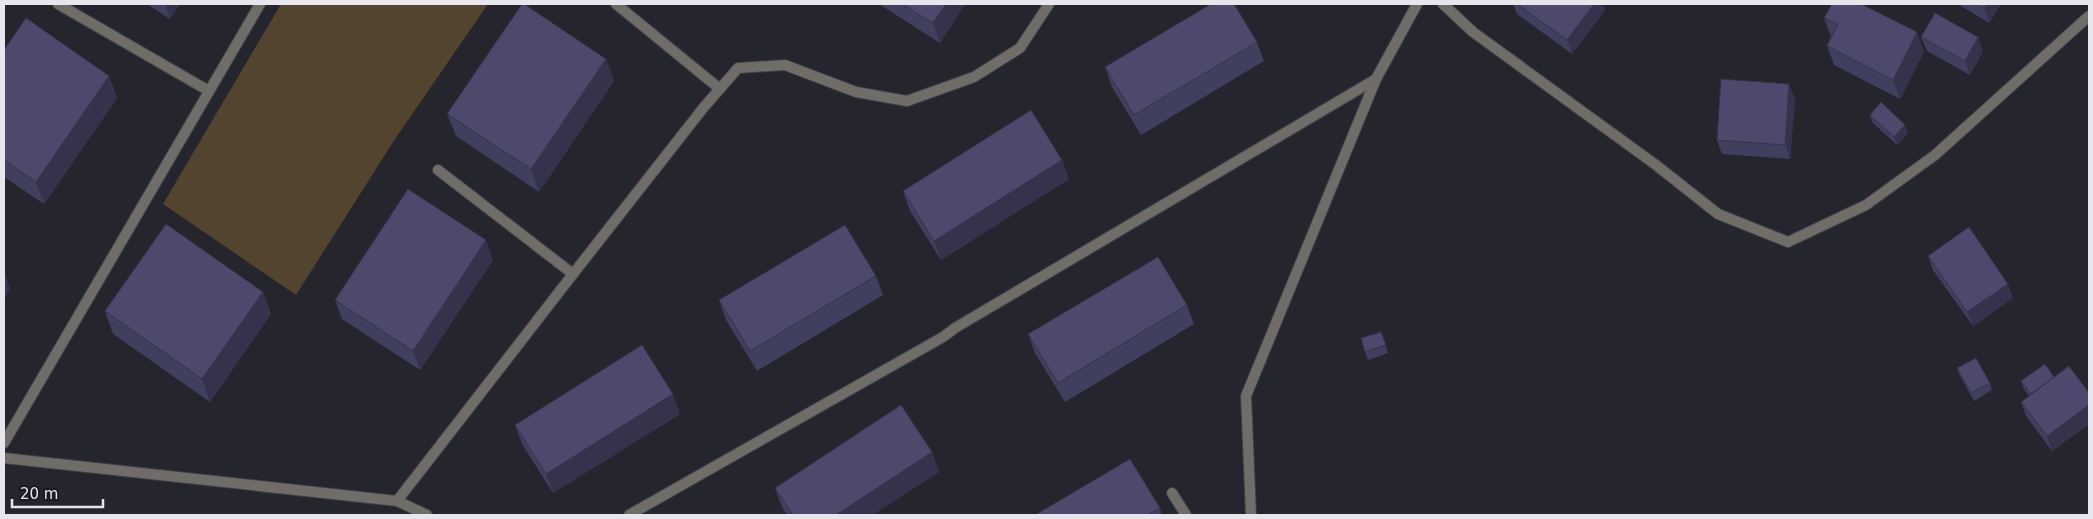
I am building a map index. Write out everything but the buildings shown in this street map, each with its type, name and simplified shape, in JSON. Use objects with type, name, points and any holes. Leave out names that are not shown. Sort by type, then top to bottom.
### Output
[{"type":"street","points":[[58,4],[209,91]]},
{"type":"street","points":[[4,443],[260,4]]},
{"type":"street","points":[[616,4],[720,88]]},
{"type":"street","points":[[398,501],[572,274],[738,68],[785,65],[856,92],[907,101],[974,77],[1020,48],[1049,4]]},
{"type":"street","points":[[1251,515],[1246,396],[1376,79],[1416,4]]},
{"type":"street","points":[[1443,4],[1473,32],[1656,165],[1718,214],[1788,242],[1866,205],[1935,155],[2089,16]]},
{"type":"street","points":[[629,515],[943,337],[955,328],[1376,79]]},
{"type":"street","points":[[438,170],[572,274]]},
{"type":"street","points":[[4,458],[398,501],[427,515]]},
{"type":"street","points":[[1172,493],[1186,515]]},
{"type":"shaded area","points":[[281,4],[488,4],[395,139],[296,295],[163,204]]}]
